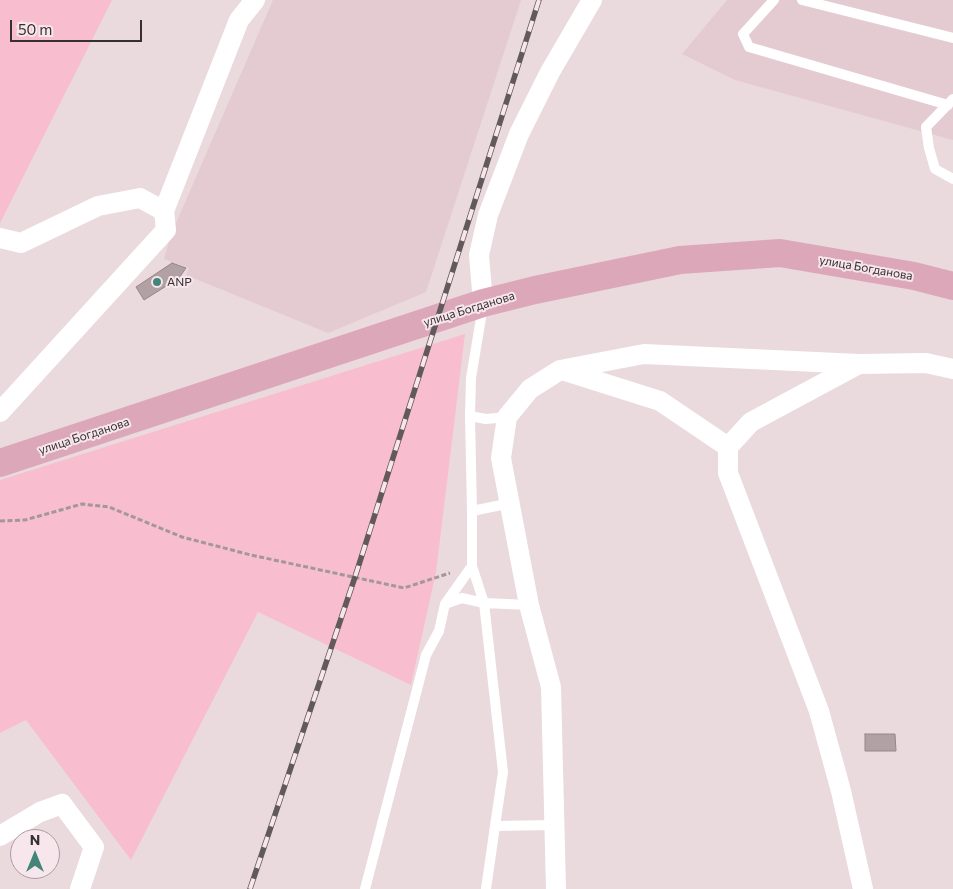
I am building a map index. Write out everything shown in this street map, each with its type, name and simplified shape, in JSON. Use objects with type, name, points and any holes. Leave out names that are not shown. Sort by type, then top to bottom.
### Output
[{"type":"main road","name":"улица Богданова","points":[[0,463],[483,303],[680,260],[780,253],[914,276],[953,286]]},
{"type":"street","points":[[0,412],[166,230],[164,212],[239,20],[255,0]]},
{"type":"street","points":[[483,303],[479,255],[488,215],[519,134],[550,72],[592,0]]},
{"type":"street","points":[[0,238],[21,243],[98,206],[140,198],[164,212]]},
{"type":"street","points":[[556,889],[551,687],[529,605],[501,458],[507,417],[530,389],[560,370],[644,354],[860,364],[926,363],[953,369]]},
{"type":"street","points":[[860,364],[751,422],[728,447],[728,473],[819,711],[841,791],[864,889]]},
{"type":"street","points":[[560,370],[660,401],[728,447]]},
{"type":"street","points":[[0,836],[40,812],[62,804],[94,847],[80,889]]},
{"type":"lane","points":[[774,0],[743,34],[749,47],[951,102],[926,127],[935,170],[953,179]]},
{"type":"lane","points":[[802,0],[953,38]]},
{"type":"lane","points":[[483,303],[471,378],[472,566],[484,603],[503,772],[486,889]]},
{"type":"lane","points":[[470,416],[486,419],[507,417]]},
{"type":"lane","points":[[472,512],[511,503]]},
{"type":"lane","points":[[365,889],[426,655],[439,630],[445,604],[472,566]]},
{"type":"lane","points":[[445,604],[462,598],[484,603],[529,605]]},
{"type":"lane","points":[[495,826],[554,825]]},
{"type":"path","points":[[0,522],[25,520],[82,504],[109,507],[182,537],[251,555],[404,588],[472,566]]},
{"type":"shaded area","points":[[0,0],[112,0],[0,223]]},
{"type":"shaded area","points":[[273,0],[521,0],[426,292],[328,333],[186,275],[189,268],[164,259],[170,237]]},
{"type":"shaded area","points":[[727,0],[953,0],[953,140],[735,80],[682,54]]},
{"type":"shaded area","points":[[465,334],[436,572],[411,685],[258,612],[131,860],[26,720],[0,733],[0,480]]},
{"type":"building","name":"ANP","points":[[172,263],[186,268],[179,278],[144,300],[136,287]]},
{"type":"building","points":[[865,734],[895,734],[896,751],[865,751]]},
{"type":"railway","points":[[250,889],[355,577],[539,0]]},
{"type":"place","name":"ANP","points":[[157,282]]}]
